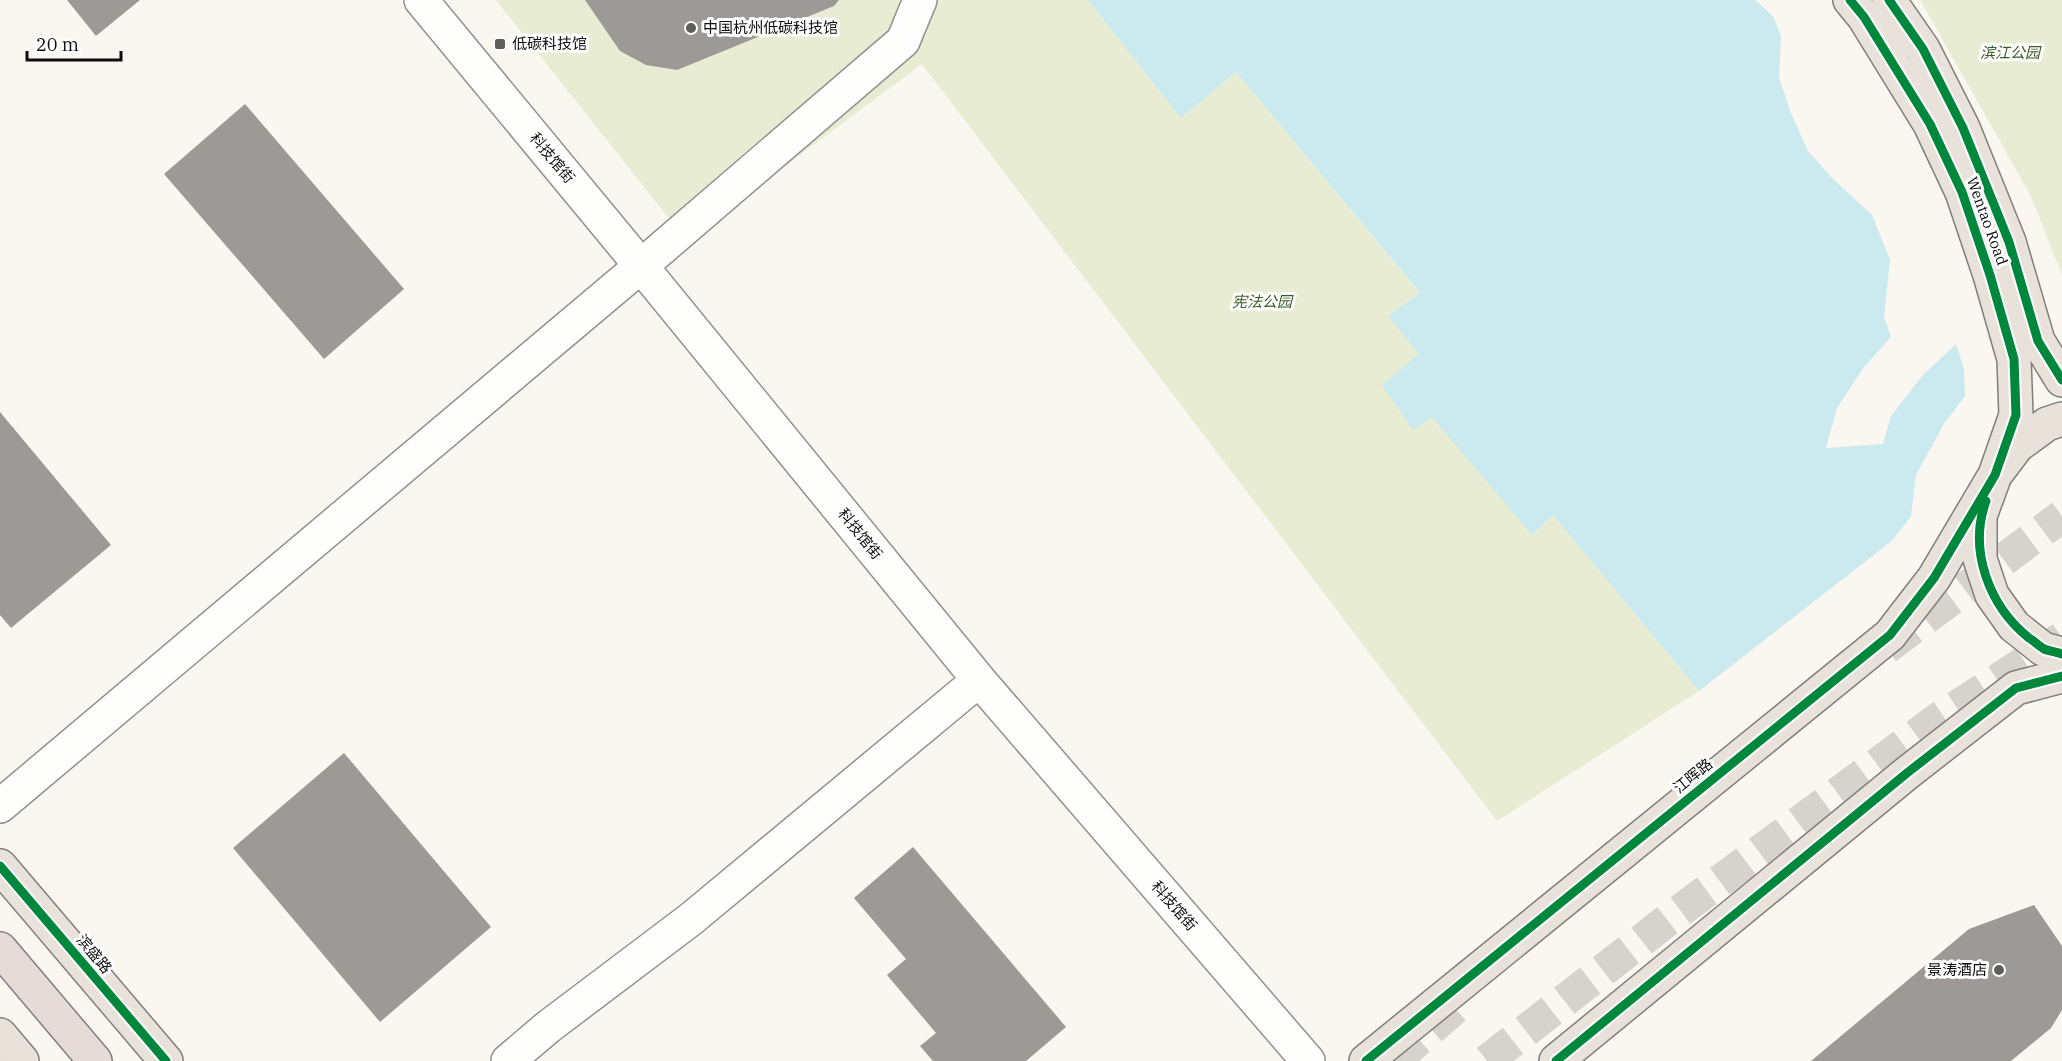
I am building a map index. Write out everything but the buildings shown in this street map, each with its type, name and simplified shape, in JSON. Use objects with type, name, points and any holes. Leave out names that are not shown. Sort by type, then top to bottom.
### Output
[{"type":"highway","points":[[0,949],[95,1061]]},
{"type":"main road","name":"Wentao Road","points":[[1850,0],[1864,17],[1930,124],[1962,192],[1990,275],[2014,359],[2016,415],[1995,475]]},
{"type":"main road","name":"Wentao Road","points":[[1889,0],[1923,49],[1964,128],[2009,242],[2038,341],[2062,380]]},
{"type":"main road","points":[[2062,419],[2047,424],[2017,446],[1995,475],[1980,516],[1980,559],[1992,595],[2014,626],[2043,649],[2062,654]]},
{"type":"main road","name":"江晖路","points":[[1366,1061],[1890,635],[1934,578],[1995,475]]},
{"type":"main road","points":[[1556,1061],[1907,773],[2016,688],[2062,676]]},
{"type":"main road","name":"滨盛路","points":[[0,866],[166,1061]]},
{"type":"main road","points":[[0,1035],[22,1061]]},
{"type":"street","name":"科技馆街","points":[[421,0],[979,680],[1308,1061]]},
{"type":"street","points":[[0,806],[641,266],[903,40],[920,0]]},
{"type":"street","points":[[508,1061],[548,1027],[691,920],[979,680]]},
{"type":"green space","name":"宪法公园","points":[[496,0],[1088,0],[1181,118],[1236,72],[1420,294],[1419,354],[1413,430],[1432,416],[1532,534],[1553,515],[1699,691],[1497,821],[922,64],[686,240]]},
{"type":"green space","name":"滨江公园","points":[[1920,0],[2062,0],[2062,275],[2031,196]]},
{"type":"water","points":[[1088,0],[1755,0],[1773,16],[1781,36],[1779,77],[1791,113],[1808,151],[1832,178],[1872,215],[1890,260],[1884,317],[1891,337],[1864,367],[1837,408],[1826,448],[1883,444],[1891,416],[1922,376],[1956,344],[1964,369],[1965,396],[1944,424],[1916,475],[1911,516],[1893,540],[1699,691],[1553,515],[1532,535],[1432,417],[1413,430],[1382,385],[1419,354],[1388,316],[1420,293],[1236,72],[1181,118]]},
{"type":"tunnel","points":[[1886,648],[2062,516]]},
{"type":"tunnel","points":[[1487,1061],[1669,919],[1938,719],[2062,638]]},
{"type":"tunnel","points":[[1394,1061],[1455,1008]]},
{"type":"cycle path","points":[[1366,1061],[1890,635],[1934,578],[1995,475],[2016,415],[2014,359],[1990,275],[1962,192],[1930,124],[1864,17],[1850,0]]},
{"type":"cycle path","points":[[1889,0],[1923,49],[1963,128],[2009,242],[2038,341],[2062,380]]},
{"type":"cycle path","points":[[1986,501],[1981,520],[1981,557],[1993,594],[2015,625],[2029,638],[2044,649],[2062,654]]},
{"type":"cycle path","points":[[1556,1061],[1907,773],[2016,688],[2062,676]]},
{"type":"cycle path","points":[[0,866],[166,1061]]},
{"type":"place","name":"中国杭州低碳科技馆","points":[[691,28]]},
{"type":"place","name":"低碳科技馆","points":[[500,44]]},
{"type":"place","name":"景涛酒店","points":[[1999,970]]}]
